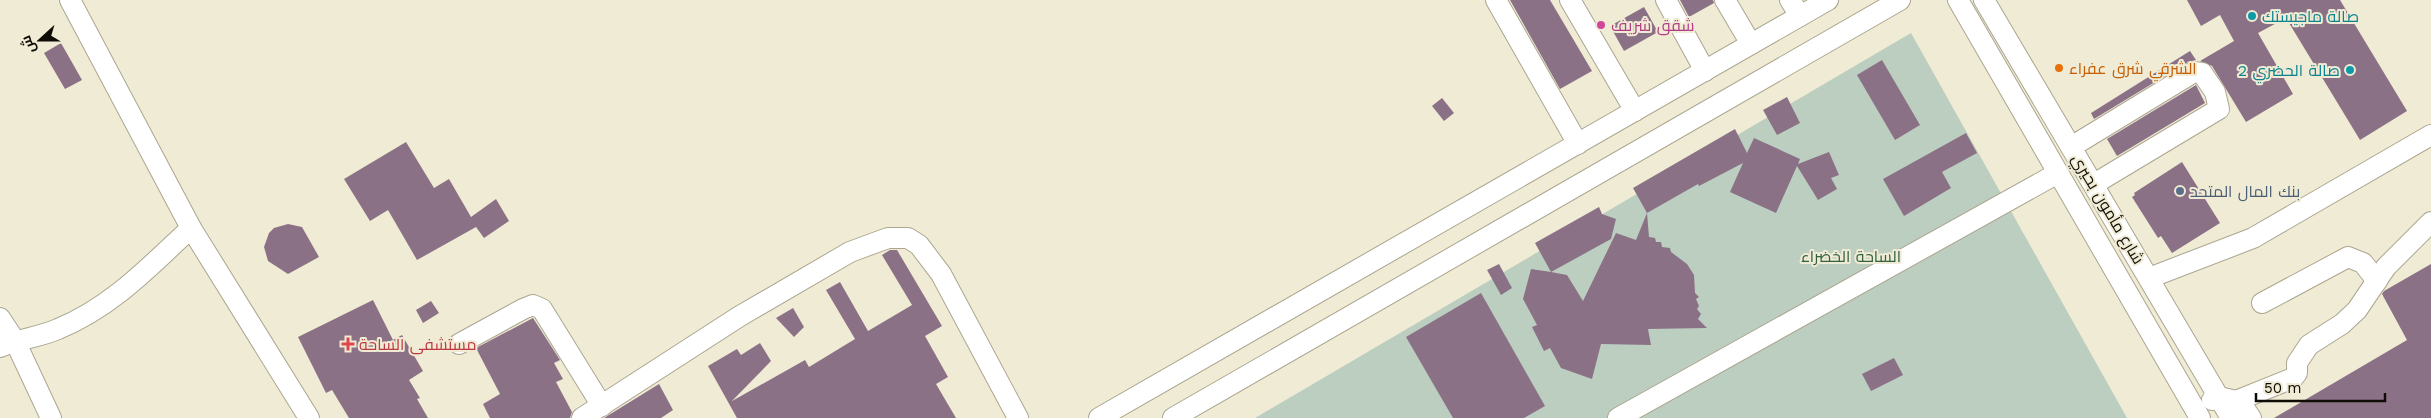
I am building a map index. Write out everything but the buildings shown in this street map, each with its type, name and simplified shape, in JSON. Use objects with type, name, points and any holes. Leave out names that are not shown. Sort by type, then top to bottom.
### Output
[{"type":"street","points":[[70,0],[191,228],[309,418]]},
{"type":"street","points":[[1496,0],[1578,144]]},
{"type":"street","points":[[1570,0],[1635,111]]},
{"type":"street","points":[[1666,0],[1705,70]]},
{"type":"street","points":[[1725,0],[1751,44]]},
{"type":"street","points":[[1099,418],[1751,44],[1795,8],[1828,0]]},
{"type":"street","points":[[1173,418],[1900,0]]},
{"type":"street","name":"شارع مأمون بحيري","points":[[1958,0],[2198,413]]},
{"type":"street","name":"شارع مأمون بحيري","points":[[1984,0],[2231,418]]},
{"type":"street","points":[[2071,146],[2194,72],[2202,73],[2215,92],[2219,109],[2094,184]]},
{"type":"street","points":[[2150,278],[2253,238],[2431,135]]},
{"type":"street","points":[[1618,418],[2058,173]]},
{"type":"street","points":[[2198,413],[2218,397],[2236,401],[2293,378],[2297,373],[2297,363],[2309,345],[2342,324],[2357,310],[2404,247],[2431,222]]},
{"type":"street","points":[[7,344],[58,330],[115,299],[191,228]]},
{"type":"street","points":[[582,418],[740,316],[850,252],[888,238],[908,238],[919,246],[941,274],[1018,418]]},
{"type":"street","points":[[2262,303],[2348,257],[2364,263],[2377,281]]},
{"type":"street","points":[[459,344],[533,305],[542,309],[602,406]]},
{"type":"street","points":[[0,318],[7,344],[51,418]]},
{"type":"street","points":[[2239,400],[2251,418]]},
{"type":"green space","name":"الساحة الخضراء","points":[[1911,33],[2127,418],[1255,418]]},
{"type":"place","name":"صالة ماجيستك","points":[[2252,16]]},
{"type":"place","name":"شقق شريف","points":[[1601,25]]},
{"type":"place","name":"الشرقي شرق عفراء","points":[[2059,68]]},
{"type":"place","name":"صالة الحضري 2","points":[[2350,70]]},
{"type":"place","name":"بنك المال المتحد","points":[[2180,191]]},
{"type":"place","name":"مستشفى الساحة","points":[[348,344]]}]
